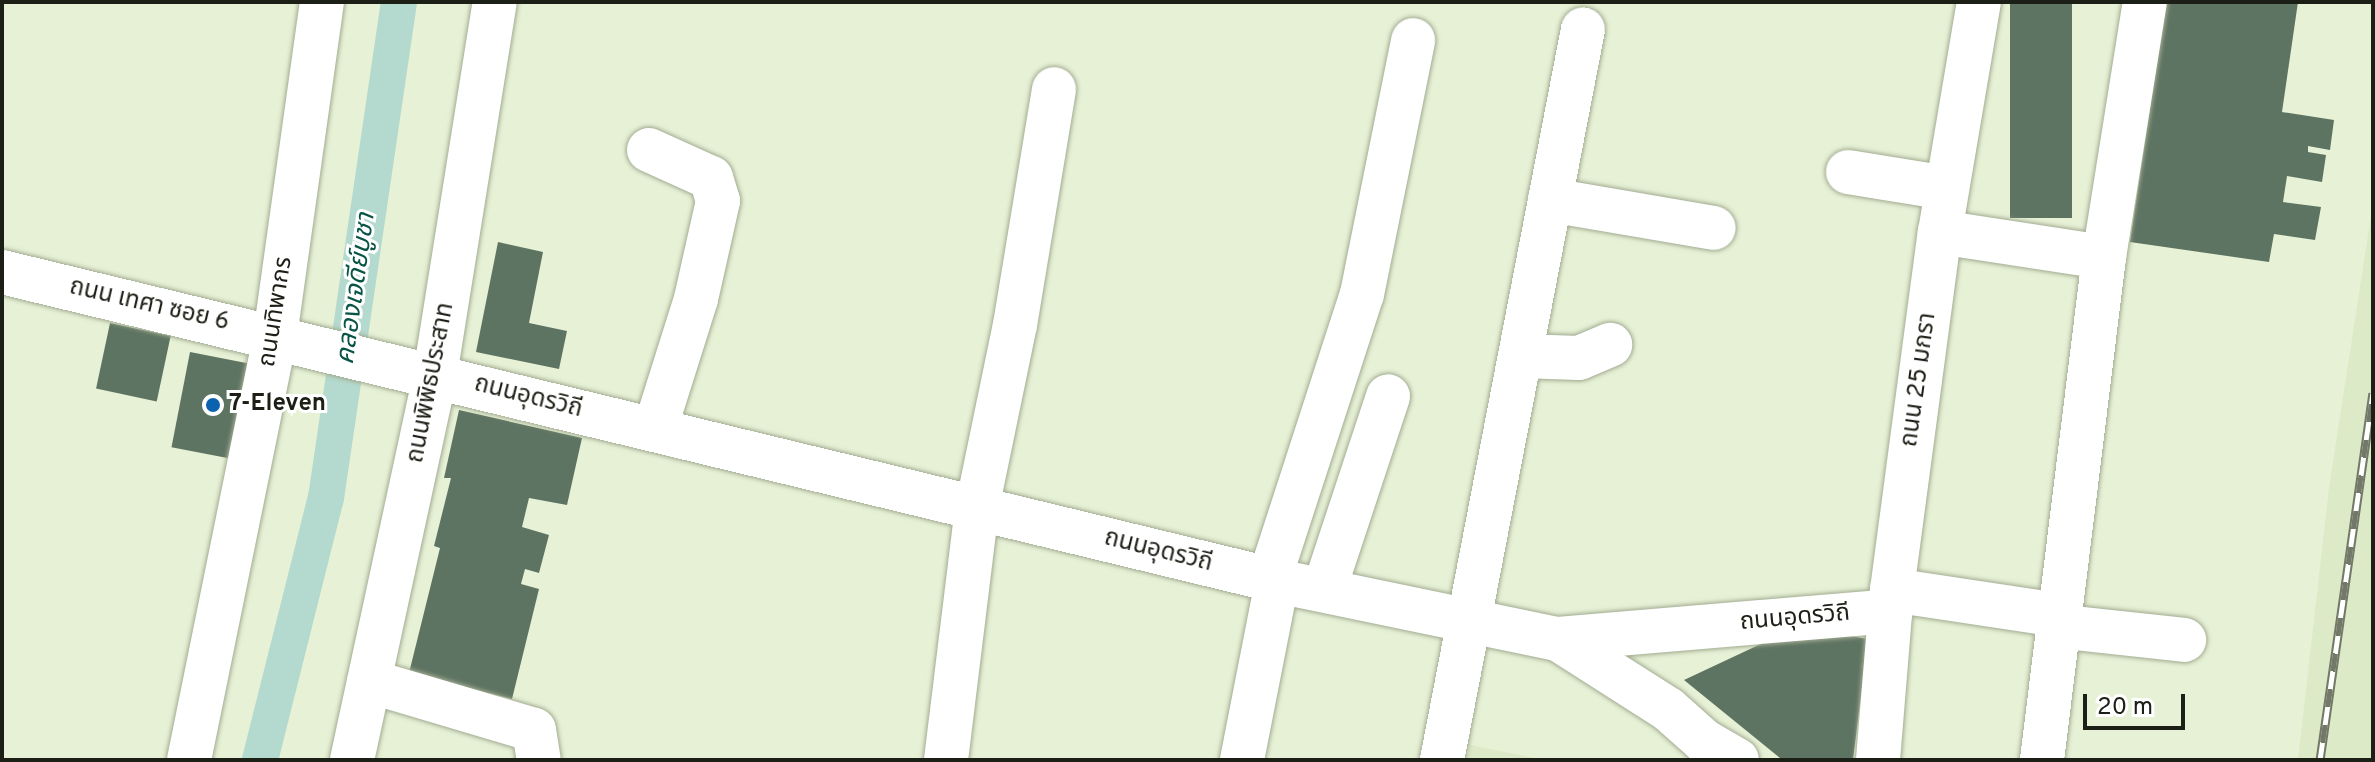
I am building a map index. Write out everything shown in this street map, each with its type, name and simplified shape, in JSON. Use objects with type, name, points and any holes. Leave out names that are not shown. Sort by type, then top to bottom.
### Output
[{"type":"street","name":"ถนนทิพากร","points":[[189,760],[275,336],[322,2]]},
{"type":"street","name":"ถนนพิพิธประสาท","points":[[352,760],[369,681],[416,370],[495,2]]},
{"type":"street","name":"ถนน 25 มกรา","points":[[1878,760],[1892,600],[1940,232],[1979,2]]},
{"type":"street","points":[[2042,760],[2104,257],[2145,2]]},
{"type":"street","points":[[1442,760],[1583,29]]},
{"type":"street","points":[[1242,760],[1273,580],[1362,294],[1413,40]]},
{"type":"street","points":[[946,760],[977,508],[1015,325],[1054,89]]},
{"type":"street","points":[[649,150],[711,178],[718,201],[696,299],[655,429]]},
{"type":"street","points":[[1848,172],[1947,188]]},
{"type":"street","points":[[1550,200],[1714,228]]},
{"type":"street","points":[[1940,232],[2104,257]]},
{"type":"street","name":"ถนน เทศา ซอย 6","points":[[2,272],[416,370]]},
{"type":"street","points":[[1522,356],[1579,358],[1610,345]]},
{"type":"street","name":"ถนนอุดรวิถี","points":[[416,370],[1273,580],[1471,618],[1558,639],[1892,600],[2057,620],[2184,640]]},
{"type":"street","points":[[1324,590],[1388,396]]},
{"type":"street","points":[[1558,639],[1668,709],[1714,754]]},
{"type":"street","points":[[369,681],[534,730],[539,760]]},
{"type":"shaded area","points":[[2373,203],[2373,760],[2298,760],[2329,488]]},
{"type":"shaded area","points":[[1470,745],[1544,760],[1467,760]]},
{"type":"building","points":[[2010,2],[2072,2],[2072,218],[2010,218]]},
{"type":"building","points":[[2166,2],[2298,2],[2282,112],[2334,120],[2330,150],[2308,146],[2308,152],[2326,155],[2322,182],[2287,176],[2283,202],[2321,207],[2315,240],[2274,234],[2269,262],[2130,242]]},
{"type":"building","points":[[498,242],[543,252],[529,323],[567,331],[559,369],[476,352]]},
{"type":"building","points":[[110,323],[171,336],[157,401],[96,389]]},
{"type":"building","name":"7-Eleven","points":[[190,352],[254,364],[235,460],[171,447]]},
{"type":"building","points":[[459,410],[582,438],[567,505],[529,498],[522,527],[549,535],[539,573],[525,569],[521,584],[539,589],[512,699],[409,673],[440,548],[434,546],[451,478],[444,478]]},
{"type":"building","points":[[1827,632],[1868,639],[1853,760],[1780,758],[1684,680],[1765,642]]},
{"type":"waterway","name":"คลองเจดีย์บูชา","points":[[260,760],[326,498],[399,2]]},
{"type":"railway","points":[[2320,760],[2373,393]]},
{"type":"place","name":"7-Eleven","points":[[213,405]]}]
